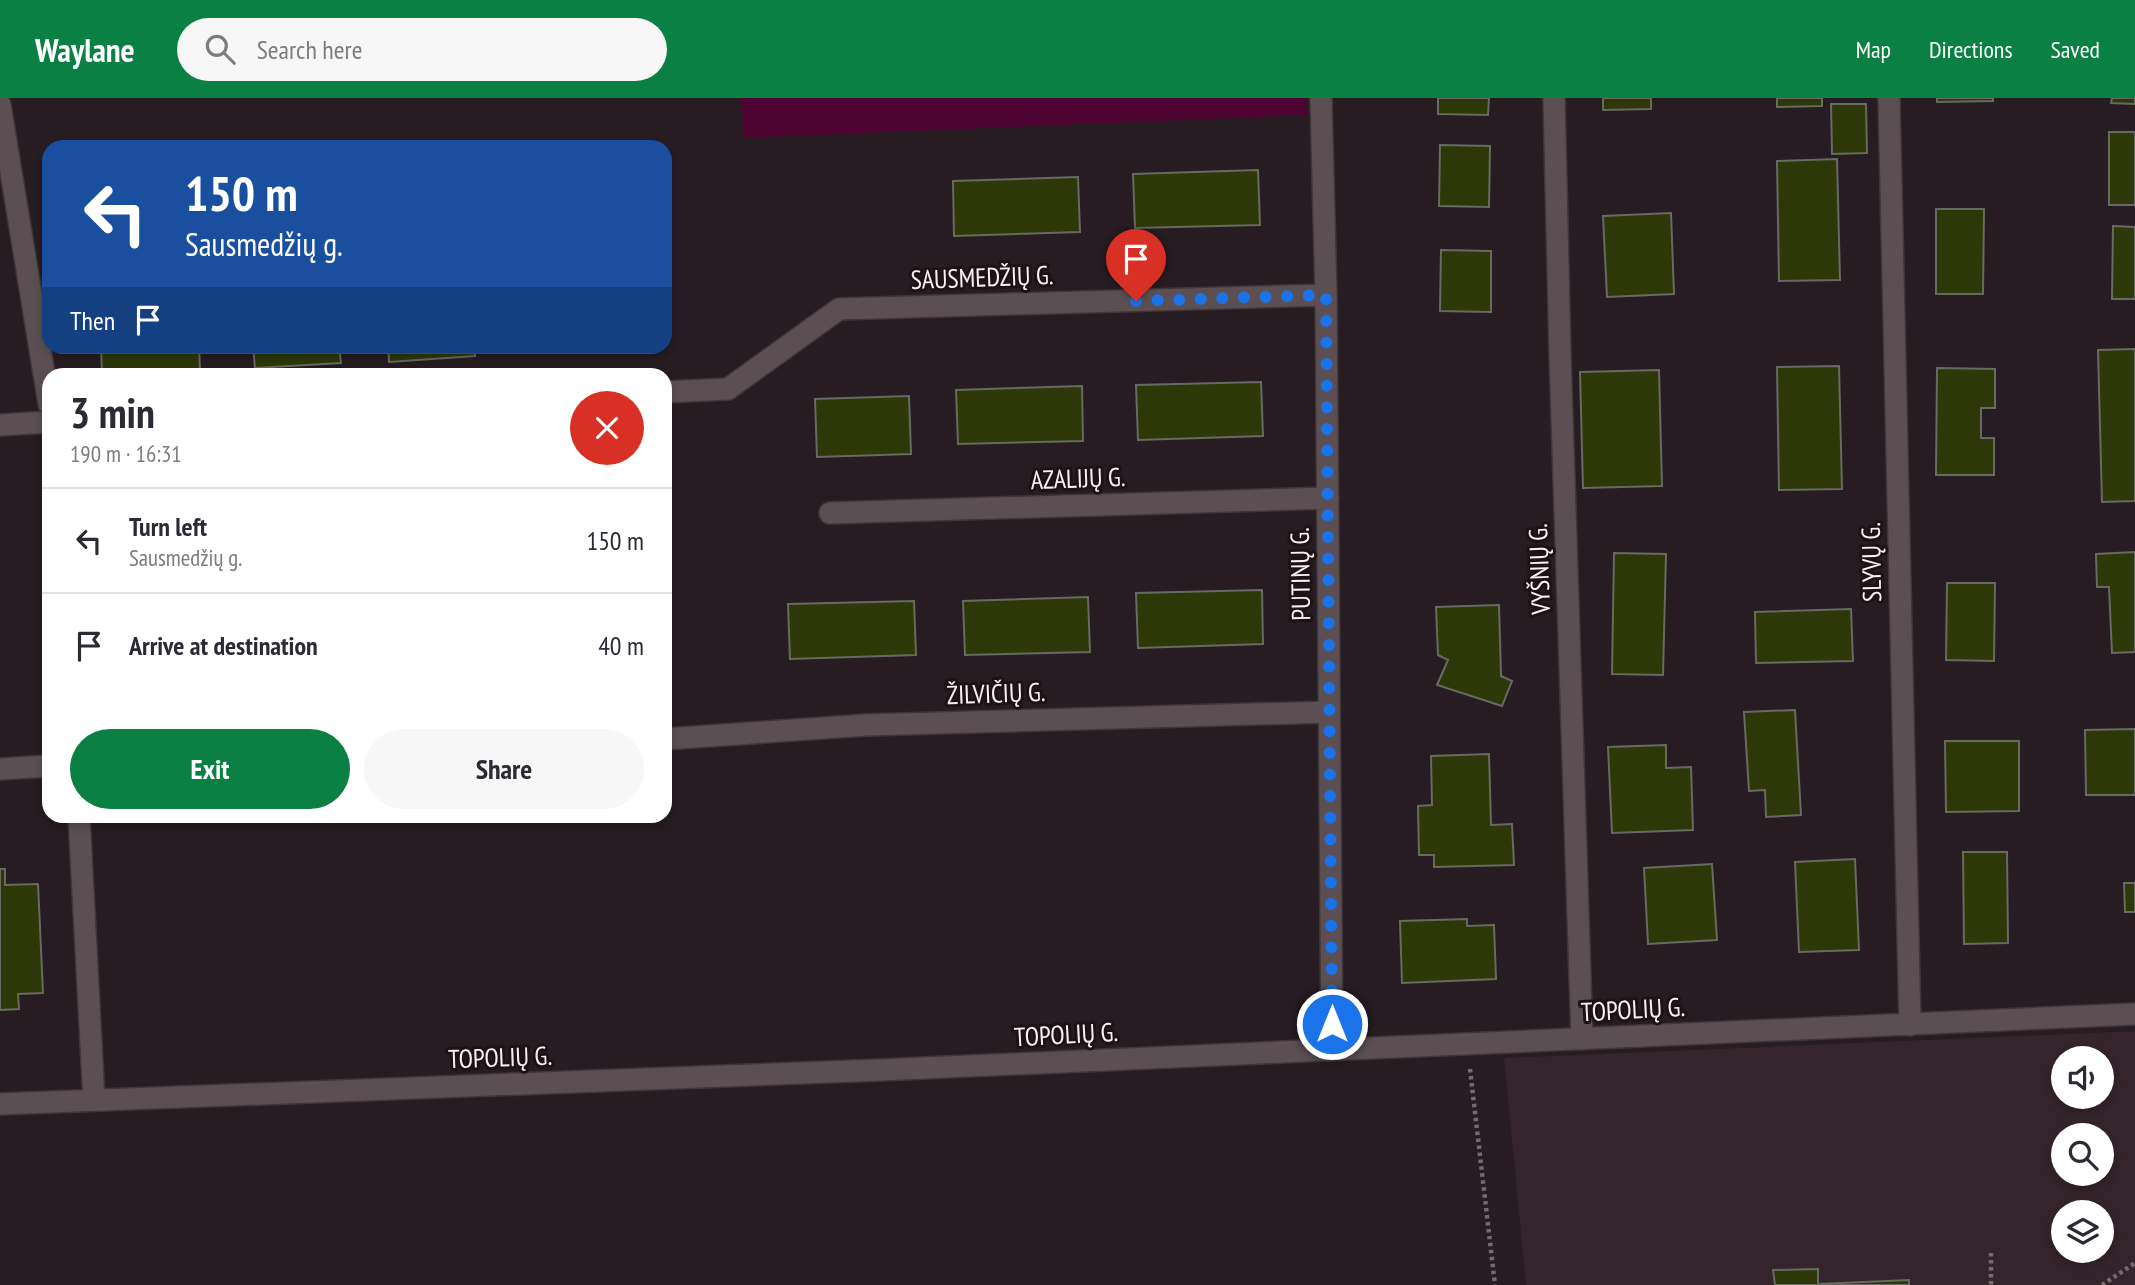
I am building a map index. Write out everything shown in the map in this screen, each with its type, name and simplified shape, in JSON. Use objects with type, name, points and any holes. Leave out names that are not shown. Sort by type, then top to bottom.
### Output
[{"type":"street","name":"PUTINŲ G.","points":[[1321,98],[1326,295],[1332,1051]]},
{"type":"street","name":"VYŠNIŲ G.","points":[[1554,98],[1582,1039]]},
{"type":"street","name":"SLYVŲ G.","points":[[1889,98],[1910,1025]]},
{"type":"street","points":[[0,105],[43,368]]},
{"type":"street","name":"SAUSMEDŽIŲ G.","points":[[672,392],[727,389],[839,309],[1326,295]]},
{"type":"street","points":[[0,425],[42,422]]},
{"type":"street","name":"AZALIJŲ G.","points":[[830,513],[1328,498]]},
{"type":"street","name":"ŽILVIČIŲ G.","points":[[672,738],[866,725],[1329,712]]},
{"type":"street","points":[[0,769],[42,766]]},
{"type":"street","points":[[79,823],[94,1100]]},
{"type":"street","name":"TOPOLIŲ G.","points":[[0,1104],[1332,1051],[2135,1014]]},
{"type":"path","points":[[1468,1044],[1495,1285]]},
{"type":"path","points":[[1991,1253],[1991,1285]]},
{"type":"path","points":[[2102,1285],[2135,1263]]},
{"type":"shaded area","points":[[742,98],[1306,98],[1307,115],[743,138]]},
{"type":"shaded area","points":[[2135,1031],[2135,1285],[1526,1285],[1504,1058]]},
{"type":"building","points":[[1438,98],[1489,98],[1488,115],[1438,114]]},
{"type":"building","points":[[1603,98],[1651,98],[1651,109],[1603,110]]},
{"type":"building","points":[[1777,98],[1822,98],[1822,106],[1777,107]]},
{"type":"building","points":[[1937,98],[1993,98],[1993,101],[1937,102]]},
{"type":"building","points":[[2112,98],[2135,98],[2135,104],[2111,103]]},
{"type":"building","points":[[1831,104],[1866,104],[1867,153],[1832,154]]},
{"type":"building","points":[[2109,132],[2135,132],[2135,205],[2109,205]]},
{"type":"building","points":[[1440,145],[1490,146],[1489,207],[1439,206]]},
{"type":"building","points":[[1837,159],[1840,280],[1779,281],[1777,161]]},
{"type":"building","points":[[1258,170],[1260,225],[1135,228],[1133,174]]},
{"type":"building","points":[[1078,177],[1080,232],[954,236],[953,181]]},
{"type":"building","points":[[1936,209],[1984,209],[1983,294],[1936,294]]},
{"type":"building","points":[[1671,213],[1674,294],[1607,297],[1603,216]]},
{"type":"building","points":[[2113,226],[2135,227],[2135,299],[2112,299]]},
{"type":"building","points":[[1441,250],[1491,251],[1491,312],[1440,311]]},
{"type":"building","points":[[2135,349],[2135,501],[2102,502],[2098,350]]},
{"type":"building","points":[[101,354],[199,354],[200,368],[102,368]]},
{"type":"building","points":[[254,354],[340,354],[341,363],[255,368]]},
{"type":"building","points":[[388,354],[475,356],[389,362]]},
{"type":"building","points":[[1839,366],[1842,489],[1779,490],[1777,367]]},
{"type":"building","points":[[1937,368],[1995,369],[1995,408],[1981,408],[1981,438],[1994,438],[1994,475],[1936,475]]},
{"type":"building","points":[[1659,370],[1662,486],[1583,488],[1580,372]]},
{"type":"building","points":[[1261,382],[1263,436],[1138,440],[1136,385]]},
{"type":"building","points":[[1082,386],[1083,441],[958,444],[956,390]]},
{"type":"building","points":[[909,396],[911,454],[817,457],[815,399]]},
{"type":"building","points":[[2135,552],[2135,652],[2112,653],[2109,587],[2097,587],[2096,554]]},
{"type":"building","points":[[1614,553],[1666,554],[1663,675],[1612,674]]},
{"type":"building","points":[[1947,583],[1995,583],[1994,661],[1946,660]]},
{"type":"building","points":[[1262,590],[1263,644],[1138,648],[1136,593]]},
{"type":"building","points":[[1088,597],[1090,652],[965,655],[963,601]]},
{"type":"building","points":[[914,601],[916,655],[790,659],[788,604]]},
{"type":"building","points":[[1499,605],[1501,676],[1512,681],[1502,706],[1437,685],[1448,660],[1438,655],[1436,607]]},
{"type":"building","points":[[1851,609],[1853,661],[1756,663],[1755,612]]},
{"type":"building","points":[[1795,710],[1801,815],[1766,817],[1765,790],[1749,791],[1744,712]]},
{"type":"building","points":[[2135,729],[2135,795],[2086,795],[2085,730]]},
{"type":"building","points":[[1945,741],[2019,741],[2019,811],[1946,812]]},
{"type":"building","points":[[1666,745],[1666,768],[1691,767],[1693,830],[1612,833],[1608,747]]},
{"type":"building","points":[[1489,754],[1491,825],[1512,824],[1514,865],[1434,867],[1434,855],[1419,855],[1418,806],[1432,805],[1431,756]]},
{"type":"building","points":[[1963,852],[2007,852],[2008,943],[1964,944]]},
{"type":"building","points":[[1855,859],[1859,950],[1799,952],[1795,862]]},
{"type":"building","points":[[1712,864],[1717,940],[1648,944],[1644,868]]},
{"type":"building","points":[[0,869],[5,869],[5,885],[38,884],[43,993],[18,994],[19,1009],[0,1010]]},
{"type":"building","points":[[2124,883],[2135,883],[2135,912],[2125,912]]},
{"type":"building","points":[[1467,919],[1467,926],[1494,925],[1496,979],[1402,983],[1400,921]]},
{"type":"building","points":[[1818,1269],[1818,1284],[1909,1280],[1909,1285],[1775,1285],[1773,1270]]},
{"type":"route","points":[[1136,301],[1326,295],[1332,1024]]}]
